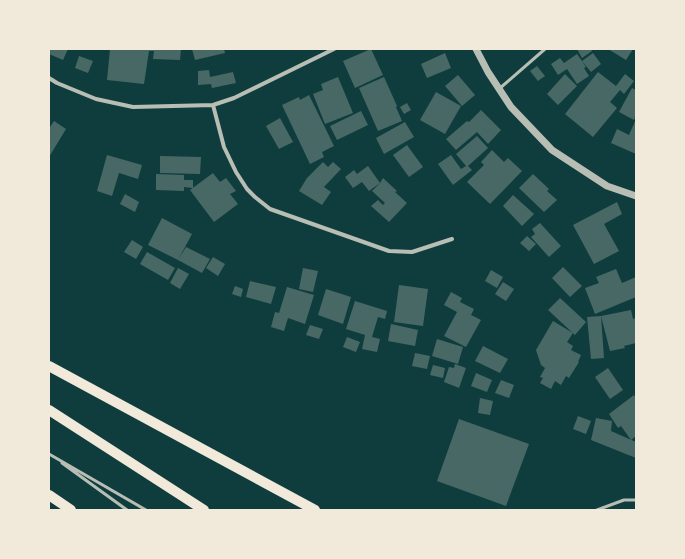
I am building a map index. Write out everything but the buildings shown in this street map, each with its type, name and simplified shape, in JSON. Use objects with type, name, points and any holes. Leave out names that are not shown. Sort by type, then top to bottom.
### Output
[{"type":"main road","points":[[49,366],[315,510]]},
{"type":"main road","points":[[49,410],[204,510]]},
{"type":"main road","points":[[49,495],[71,510]]},
{"type":"street","points":[[49,78],[57,83],[96,99],[133,107],[213,105],[234,98],[334,49]]},
{"type":"street","points":[[476,49],[488,72],[510,107],[552,150],[607,186],[636,196]]},
{"type":"street","points":[[213,105],[224,147],[236,172],[254,197],[270,209],[389,251],[412,252],[452,239]]},
{"type":"lane","points":[[500,89],[545,49]]},
{"type":"lane","points":[[49,454],[127,510]]},
{"type":"lane","points":[[49,454],[146,510]]},
{"type":"lane","points":[[597,510],[624,500],[636,500]]}]
